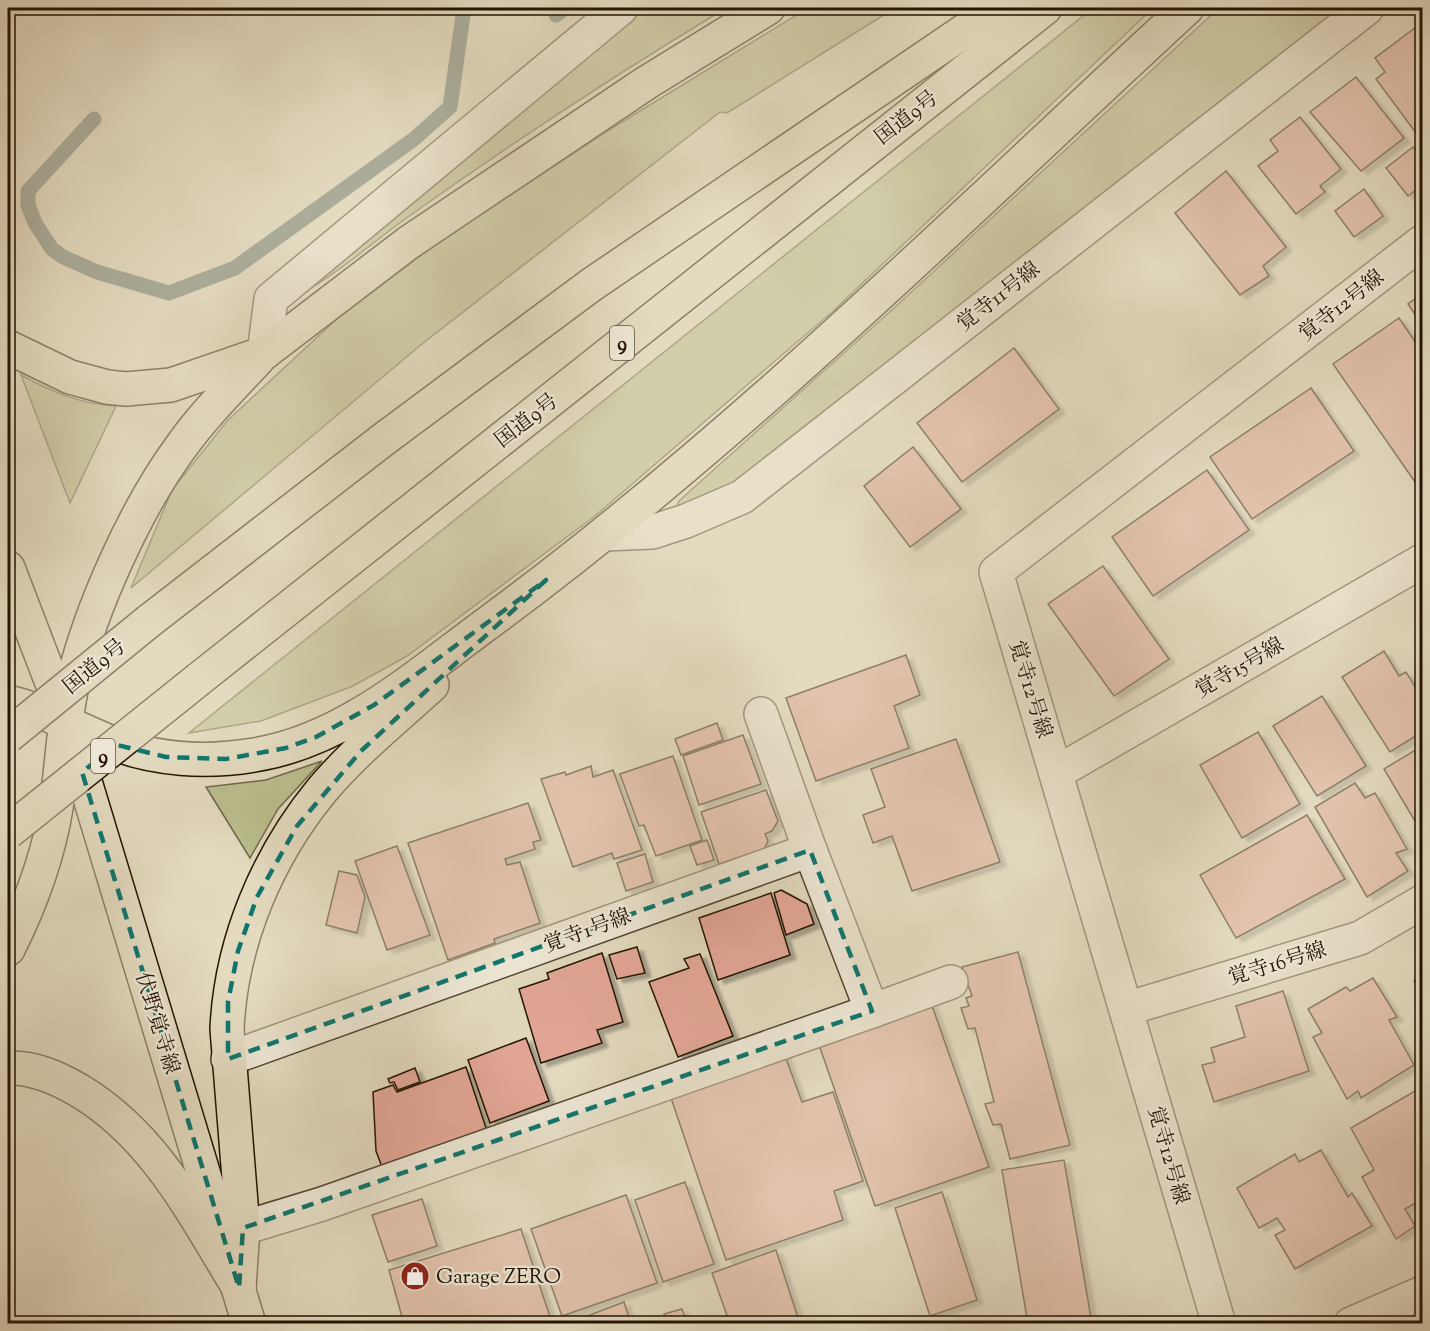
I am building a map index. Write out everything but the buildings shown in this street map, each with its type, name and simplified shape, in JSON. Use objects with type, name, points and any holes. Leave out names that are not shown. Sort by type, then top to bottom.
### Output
[{"type":"main road","points":[[8,949],[26,912],[56,811],[72,688],[88,634],[115,569],[153,490],[199,423],[264,353],[341,292],[434,225],[646,83],[768,8]]},
{"type":"main road","name":"国道9号","points":[[8,736],[149,621],[384,439],[591,285],[998,8]]},
{"type":"main road","name":"国道9号","points":[[8,832],[1045,8]]},
{"type":"main road","points":[[8,702],[67,722],[113,743],[166,757],[226,759],[286,748],[345,724],[546,580],[605,534],[850,322],[1187,8]]},
{"type":"main road","points":[[8,346],[70,377],[107,387],[126,389],[171,386],[264,353]]},
{"type":"main road","name":"伏野覚寺線","points":[[8,568],[67,722],[249,1323]]},
{"type":"main road","points":[[239,1288],[243,1228],[228,1059],[228,1002],[238,951],[257,897],[297,826],[323,790],[354,758],[546,580]]},
{"type":"main road","points":[[8,1068],[40,1072],[72,1086],[114,1114],[132,1130],[167,1172],[239,1288]]},
{"type":"street","points":[[264,353],[271,299],[621,8]]},
{"type":"street","name":"覚寺11号線","points":[[605,534],[652,532],[686,521],[742,497],[1366,8]]},
{"type":"street","name":"覚寺12号線","points":[[1219,1323],[996,572],[1422,242]]},
{"type":"street","name":"覚寺15号線","points":[[1056,773],[1422,561]]},
{"type":"street","points":[[761,714],[872,1011]]},
{"type":"street","name":"覚寺1号線","points":[[228,1059],[810,850]]},
{"type":"street","name":"覚寺16号線","points":[[1126,1009],[1360,938],[1422,902]]},
{"type":"street","points":[[243,1228],[321,1204],[951,982]]},
{"type":"street","points":[[1351,1323],[1422,1293]]},
{"type":"highlighted area","points":[[546,580],[361,751],[297,826],[257,897],[238,951],[228,1002],[228,1059],[810,850],[872,1011],[243,1228],[239,1288],[82,772],[117,745],[166,757],[226,759],[286,748],[316,737],[374,705]]},
{"type":"green space","points":[[639,8],[726,8],[530,133],[301,294]]},
{"type":"green space","points":[[808,8],[895,8],[727,113],[720,112],[422,344],[131,588],[172,490],[228,420],[340,316],[444,238],[609,130]]},
{"type":"green space","points":[[1093,8],[1153,8],[832,312],[595,516],[407,656],[353,686],[261,721],[189,733]]},
{"type":"green space","points":[[1219,8],[1339,8],[735,490],[672,517],[679,501],[893,309]]},
{"type":"green space","points":[[21,375],[67,396],[90,403],[116,406],[70,503]]},
{"type":"green space","points":[[322,761],[278,809],[250,858],[206,787],[266,780]]},
{"type":"waterway","points":[[94,119],[28,191],[28,205],[35,223],[52,249],[63,257],[97,272],[169,293],[235,268],[414,139],[450,107],[464,8]]},
{"type":"waterway","points":[[556,15],[565,8]]},
{"type":"place","name":"Garage ZERO","points":[[415,1276]]}]
